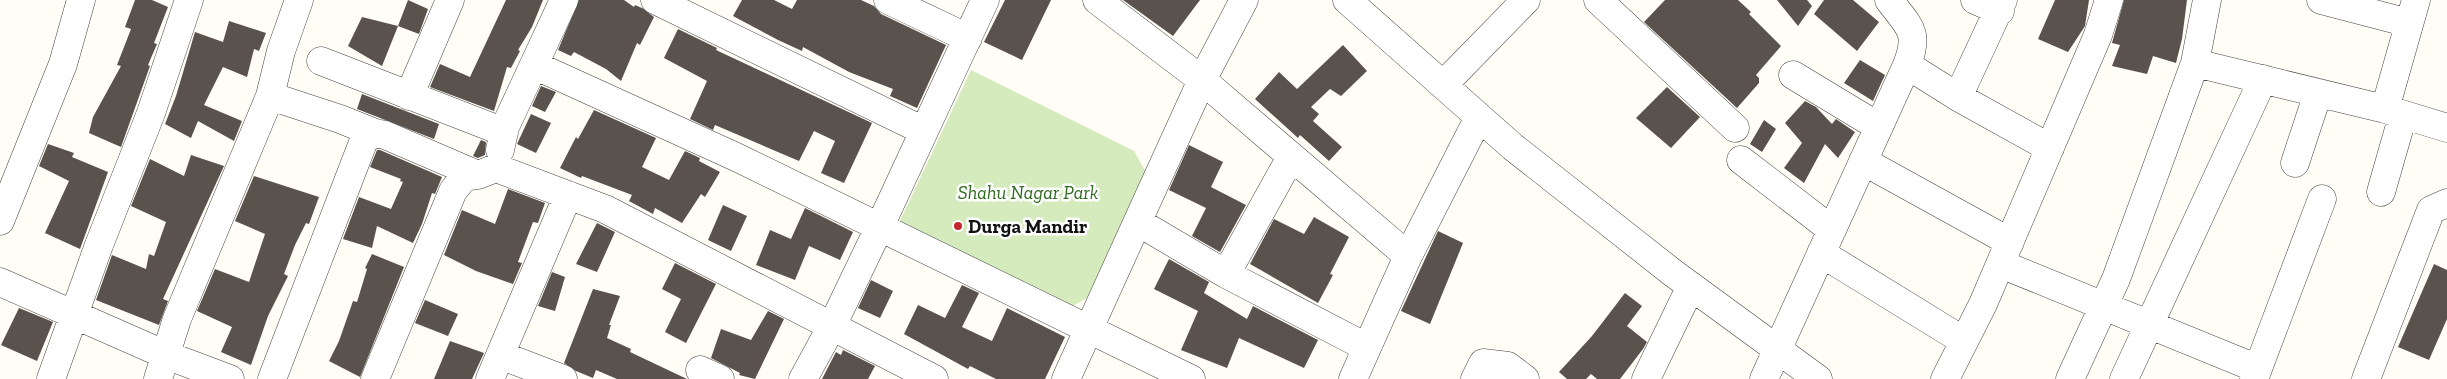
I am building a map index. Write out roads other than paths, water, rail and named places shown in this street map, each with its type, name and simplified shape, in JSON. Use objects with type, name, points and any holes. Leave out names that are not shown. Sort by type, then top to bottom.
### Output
[{"type":"street","points":[[0,221],[64,64],[81,0]]},
{"type":"street","points":[[51,379],[152,113],[189,0]]},
{"type":"street","points":[[162,367],[177,319],[270,96],[281,51],[299,0]]},
{"type":"street","points":[[409,96],[450,0]]},
{"type":"street","points":[[487,171],[564,0]]},
{"type":"street","points":[[655,0],[924,132]]},
{"type":"street","points":[[888,0],[968,38]]},
{"type":"street","points":[[803,379],[832,326],[985,0]]},
{"type":"street","points":[[1097,0],[1202,80],[1408,256]]},
{"type":"street","points":[[1066,379],[1202,80],[1244,0]]},
{"type":"street","points":[[1347,0],[1513,147],[1691,286],[1818,379]]},
{"type":"street","points":[[1444,85],[1526,0]]},
{"type":"street","points":[[1598,0],[1734,128]]},
{"type":"street","points":[[1945,379],[2005,253],[2098,36],[2109,0]]},
{"type":"street","points":[[2070,379],[2120,270],[2195,63],[2207,0]]},
{"type":"street","points":[[2321,0],[2412,12],[2381,192]]},
{"type":"street","points":[[1764,379],[1914,47],[1913,36],[1908,24],[1893,2]]},
{"type":"street","points":[[1958,97],[1993,4]]},
{"type":"street","points":[[321,61],[504,132]]},
{"type":"street","points":[[2195,63],[2394,112],[2447,128]]},
{"type":"street","points":[[534,65],[880,226],[1191,379]]},
{"type":"street","points":[[1907,65],[1958,97],[2050,148]]},
{"type":"street","points":[[1793,75],[1879,127]]},
{"type":"street","points":[[2124,379],[2263,79]]},
{"type":"street","points":[[2295,163],[2318,93]]},
{"type":"street","points":[[270,96],[340,119],[417,148],[568,195],[604,209],[934,379]]},
{"type":"street","points":[[1353,379],[1408,256],[1479,117]]},
{"type":"street","points":[[272,379],[364,140],[374,133]]},
{"type":"street","points":[[1226,274],[1290,157]]},
{"type":"street","points":[[1742,160],[1827,242],[1964,341]]},
{"type":"street","points":[[1863,161],[2005,253],[2104,306],[2150,324],[2256,374],[2322,199]]},
{"type":"street","points":[[375,379],[454,191],[464,177],[487,171]]},
{"type":"street","points":[[563,379],[495,367],[568,195]]},
{"type":"street","points":[[2366,379],[2431,210],[2447,203]]},
{"type":"street","points":[[1138,222],[1226,274],[1366,347]]},
{"type":"street","points":[[0,282],[74,315],[162,367],[230,379]]},
{"type":"street","points":[[1646,379],[1691,286]]},
{"type":"street","points":[[1475,379],[1483,363],[1508,366],[1525,379]]},
{"type":"place","name":"Durga Mandir","points":[[958,226]]},
{"type":"park label","name":"Shahu Nagar Park","points":[[1028,192]]}]
